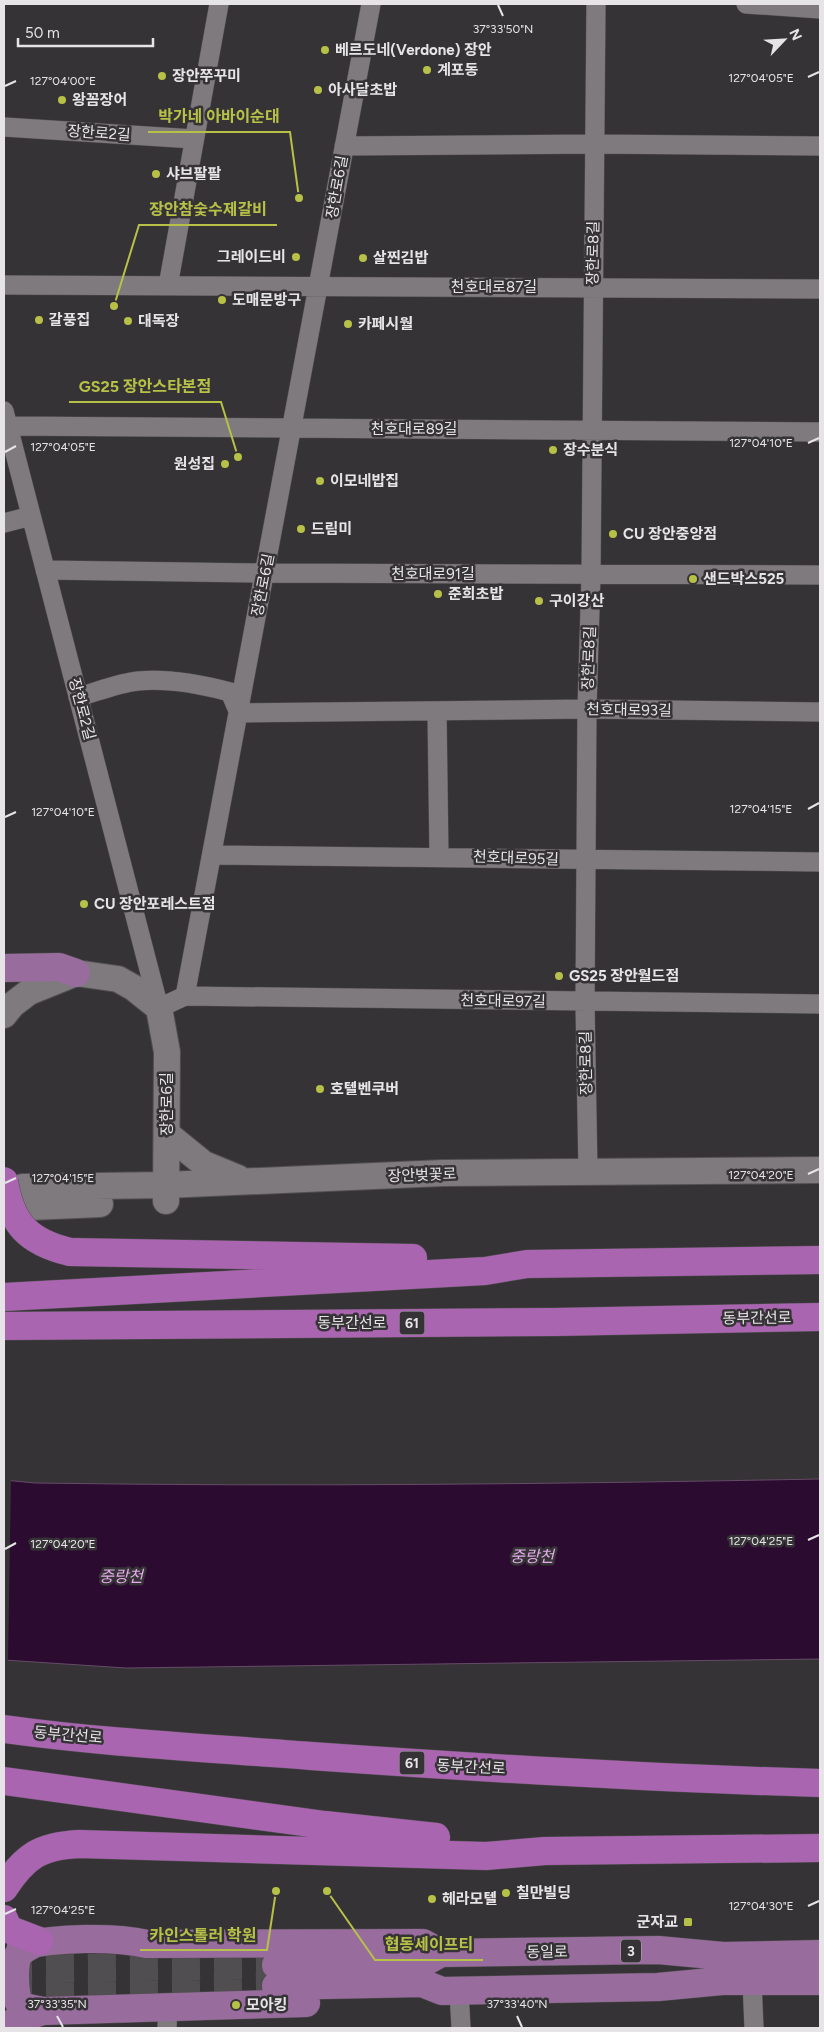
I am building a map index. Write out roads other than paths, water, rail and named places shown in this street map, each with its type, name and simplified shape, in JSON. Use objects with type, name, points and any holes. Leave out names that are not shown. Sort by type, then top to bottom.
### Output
[{"type":"highway","points":[[19,1192],[13,1214],[23,1230],[54,1248],[70,1252],[484,1259],[527,1264],[820,1260]]},
{"type":"highway","points":[[4,1297],[485,1271],[527,1264]]},
{"type":"highway","name":"동부간선로","points":[[4,1326],[554,1322],[820,1317]]},
{"type":"highway","name":"동부간선로","points":[[4,1729],[213,1749],[430,1764],[609,1775],[820,1783]]},
{"type":"highway","points":[[4,1781],[389,1833],[487,1841],[545,1850]]},
{"type":"highway","points":[[4,1888],[18,1867],[34,1855],[54,1846],[79,1844],[486,1856],[545,1850],[820,1848]]},
{"type":"highway","points":[[4,1919],[8,1929],[39,1941]]},
{"type":"main road","points":[[4,968],[59,967],[76,973]]},
{"type":"main road","points":[[4,1951],[39,1941],[131,1940],[147,1944],[423,1944],[441,1953]]},
{"type":"main road","points":[[39,1941],[17,1955],[15,1962],[17,2000],[22,2005],[43,2010],[167,2017],[423,1998],[451,1991]]},
{"type":"main road","name":"동일로","points":[[820,1954],[723,1956],[658,1950],[441,1953],[423,1963],[276,1976],[422,1983],[451,1991],[658,1987],[722,1981],[820,1981]]},
{"type":"main road","points":[[5,2028],[20,2018],[43,2010]]},
{"type":"street","points":[[168,286],[219,4]]},
{"type":"street","name":"장한로6길","points":[[186,996],[371,4]]},
{"type":"street","name":"장한로8길","points":[[588,1172],[585,1002],[587,709],[591,574],[592,288],[596,4]]},
{"type":"street","points":[[746,4],[820,9]]},
{"type":"street","name":"장한로2길","points":[[4,127],[194,139]]},
{"type":"street","points":[[594,144],[820,146]]},
{"type":"street","name":"장한로6길","points":[[344,146],[594,144]]},
{"type":"street","name":"천호대로87길","points":[[4,285],[820,289]]},
{"type":"street","name":"장한로2길","points":[[6,418],[159,1008]]},
{"type":"street","name":"천호대로89길","points":[[6,418],[293,428],[820,432]]},
{"type":"street","points":[[4,523],[31,516]]},
{"type":"street","name":"천호대로91길","points":[[45,570],[265,573],[820,574]]},
{"type":"street","points":[[78,697],[136,681],[169,680],[230,692],[239,713]]},
{"type":"street","name":"천호대로93길","points":[[239,713],[587,709],[820,712]]},
{"type":"street","points":[[437,711],[439,856]]},
{"type":"street","name":"천호대로95길","points":[[212,854],[820,862]]},
{"type":"street","points":[[4,1015],[12,1005],[29,992],[76,973],[118,979],[159,1008],[186,996]]},
{"type":"street","name":"천호대로97길","points":[[186,996],[820,1004]]},
{"type":"street","name":"장한로6길","points":[[159,1008],[166,1052],[166,1193]]},
{"type":"street","points":[[167,1134],[204,1164],[247,1181]]},
{"type":"street","name":"장안벚꽃로","points":[[166,1193],[247,1181],[443,1173],[820,1170]]},
{"type":"street","name":"장안벚꽃로","points":[[19,1192],[166,1193],[820,1188]]},
{"type":"street","points":[[752,1981],[754,2028]]},
{"type":"street","points":[[451,1991],[461,2028]]},
{"type":"water","name":"중랑천","points":[[820,1479],[820,1659],[126,1668],[4,1660],[4,1480],[35,1483],[330,1485]]},
{"type":"tunnel","points":[[4,1969],[276,1965]]},
{"type":"tunnel","points":[[4,1990],[276,1986]]},
{"type":"place","name":"베르도네(Verdone) 장안","points":[[325,50]]},
{"type":"place","name":"계포동","points":[[427,70]]},
{"type":"place","name":"장안쭈꾸미","points":[[162,76]]},
{"type":"place","name":"아사달초밥","points":[[318,90]]},
{"type":"place","name":"왕꼼장어","points":[[62,100]]},
{"type":"place","name":"샤브팔팔","points":[[156,174]]},
{"type":"place","name":"박가네 아바이순대","points":[[299,198]]},
{"type":"place","name":"그레이드비","points":[[296,257]]},
{"type":"place","name":"살찐김밥","points":[[363,258]]},
{"type":"place","name":"도매문방구","points":[[222,300]]},
{"type":"place","name":"장안참숯수제갈비","points":[[114,306]]},
{"type":"place","name":"갈풍집","points":[[39,320]]},
{"type":"place","name":"대독장","points":[[128,321]]},
{"type":"place","name":"카페시월","points":[[348,324]]},
{"type":"place","name":"장수분식","points":[[553,450]]},
{"type":"place","name":"GS25 장안스타본점","points":[[238,457]]},
{"type":"place","name":"원성집","points":[[225,464]]},
{"type":"place","name":"이모네밥집","points":[[320,481]]},
{"type":"place","name":"드림미","points":[[301,529]]},
{"type":"place","name":"CU 장안중앙점","points":[[613,534]]},
{"type":"place","name":"샌드박스525","points":[[693,579]]},
{"type":"place","name":"준희초밥","points":[[438,594]]},
{"type":"place","name":"구이강산","points":[[539,601]]},
{"type":"place","name":"CU 장안포레스트점","points":[[84,904]]},
{"type":"place","name":"GS25 장안월드점","points":[[559,976]]},
{"type":"place","name":"호텔벤쿠버","points":[[320,1089]]},
{"type":"place","name":"카인스톨러 학원","points":[[276,1891]]},
{"type":"place","name":"협동세이프티","points":[[327,1891]]},
{"type":"place","name":"칠만빌딩","points":[[506,1893]]},
{"type":"place","name":"헤라모텔","points":[[432,1899]]},
{"type":"place","name":"군자교","points":[[688,1922]]},
{"type":"place","name":"모아킹","points":[[236,2005]]}]
